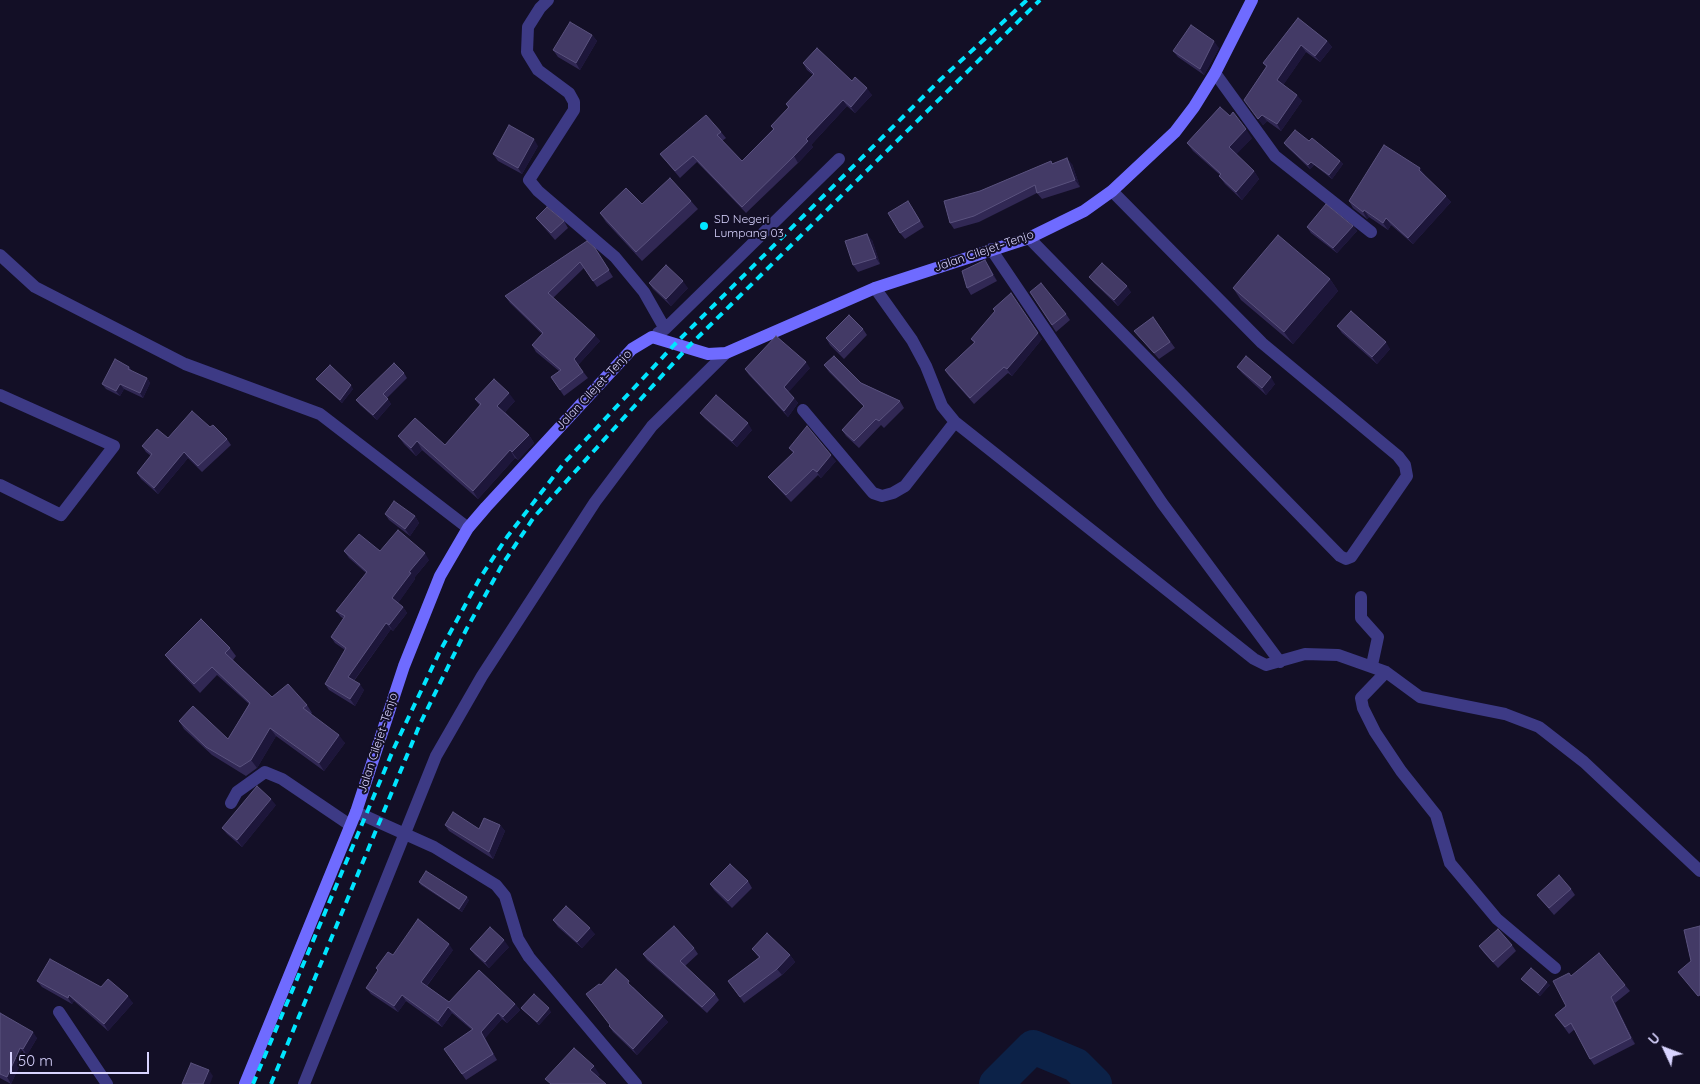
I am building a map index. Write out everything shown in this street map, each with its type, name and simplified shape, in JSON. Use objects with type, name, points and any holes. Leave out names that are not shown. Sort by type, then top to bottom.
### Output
[{"type":"main road","name":"Jalan Cilejet–Tenjo","points":[[245,1084],[356,812],[425,607],[440,576],[468,528],[632,349],[652,337],[708,354],[726,353],[875,288],[1029,238],[1084,211],[1112,190],[1174,132],[1194,108],[1215,73],[1252,0]]},
{"type":"street","points":[[548,0],[540,8],[528,27],[527,52],[538,70],[569,93],[574,102],[574,110],[529,180],[538,191],[615,257],[644,292],[665,330]]},
{"type":"street","points":[[1215,73],[1275,156],[1371,232]]},
{"type":"street","points":[[652,337],[665,330],[840,159]]},
{"type":"street","points":[[1029,238],[1340,556],[1346,559],[1351,557],[1407,476],[1405,465],[1398,456],[1262,343],[1112,190]]},
{"type":"street","points":[[992,249],[1162,503],[1280,662]]},
{"type":"street","points":[[0,256],[35,287],[185,364],[320,414],[468,528]]},
{"type":"street","points":[[875,288],[912,340],[926,366],[942,406],[955,422],[1254,659],[1266,665],[1305,654],[1322,653],[1338,655],[1372,665],[1386,672],[1420,697],[1505,714],[1539,727],[1584,762],[1700,872]]},
{"type":"street","points":[[304,1084],[436,756],[482,676],[595,502],[652,426],[726,353]]},
{"type":"street","points":[[0,395],[114,446],[61,515],[0,485]]},
{"type":"street","points":[[802,410],[873,493],[882,496],[893,493],[905,486],[955,422]]},
{"type":"street","points":[[1361,597],[1361,618],[1378,637],[1372,665]]},
{"type":"street","points":[[1386,672],[1362,698],[1363,708],[1375,732],[1396,764],[1436,816],[1450,863],[1497,919],[1555,968]]},
{"type":"street","points":[[231,803],[237,792],[265,772],[282,779],[350,825]]},
{"type":"street","points":[[356,812],[434,847],[496,885],[505,896],[518,938],[529,957],[636,1084]]},
{"type":"street","points":[[59,1012],[107,1084]]},
{"type":"building","points":[[1298,18],[1327,41],[1315,56],[1301,45],[1277,80],[1297,95],[1277,124],[1262,115],[1258,119],[1244,100],[1267,66],[1263,63]]},
{"type":"building","points":[[570,22],[592,35],[576,63],[553,50]]},
{"type":"building","points":[[1191,25],[1214,41],[1200,69],[1173,51]]},
{"type":"building","points":[[817,48],[852,81],[855,77],[867,88],[851,107],[843,100],[806,139],[808,141],[794,156],[742,207],[693,156],[675,171],[660,154],[706,115],[721,132],[717,135],[742,161],[774,129],[771,126],[789,107],[786,104],[814,74],[803,63]]},
{"type":"building","points":[[1220,107],[1230,116],[1233,112],[1246,129],[1229,147],[1254,171],[1236,192],[1219,176],[1221,174],[1187,143]]},
{"type":"building","points":[[509,125],[534,139],[518,168],[493,154]]},
{"type":"building","points":[[1295,130],[1309,141],[1312,138],[1340,161],[1329,175],[1311,162],[1308,165],[1284,143]]},
{"type":"building","points":[[1384,145],[1420,168],[1419,170],[1446,196],[1408,238],[1386,218],[1383,223],[1364,210],[1363,212],[1349,201]]},
{"type":"building","points":[[1067,158],[1075,180],[1037,193],[1035,185],[974,216],[950,223],[944,201],[980,191],[1051,161],[1052,164]]},
{"type":"building","points":[[670,178],[691,201],[636,252],[600,213],[626,188],[642,204]]},
{"type":"building","points":[[908,201],[920,221],[900,233],[888,213]]},
{"type":"building","points":[[1326,204],[1353,226],[1333,248],[1307,227]]},
{"type":"building","points":[[547,207],[564,221],[551,233],[536,218]]},
{"type":"building","points":[[867,234],[876,258],[853,265],[845,241]]},
{"type":"building","points":[[1278,235],[1330,279],[1284,332],[1233,288]]},
{"type":"building","points":[[587,241],[595,248],[609,270],[593,281],[580,262],[548,293],[595,335],[574,359],[583,372],[560,390],[551,377],[561,370],[532,345],[543,333],[505,296]]},
{"type":"building","points":[[985,260],[993,275],[967,288],[962,271]]},
{"type":"building","points":[[1102,263],[1127,286],[1114,300],[1089,277]]},
{"type":"building","points":[[666,265],[683,281],[666,299],[649,283]]},
{"type":"building","points":[[1041,283],[1066,314],[1052,325],[1030,292]]},
{"type":"building","points":[[1011,293],[1038,333],[1007,369],[1004,367],[970,398],[945,370],[975,342],[971,339],[995,311],[993,309]]},
{"type":"building","points":[[1351,311],[1386,342],[1372,357],[1337,326]]},
{"type":"building","points":[[849,315],[863,329],[840,352],[826,338]]},
{"type":"building","points":[[1153,317],[1170,342],[1154,353],[1134,331]]},
{"type":"building","points":[[776,336],[806,362],[784,387],[794,398],[784,411],[745,369]]},
{"type":"building","points":[[834,356],[861,383],[900,401],[879,421],[876,419],[854,441],[842,430],[864,406],[824,365]]},
{"type":"building","points":[[1246,356],[1271,377],[1262,388],[1237,367]]},
{"type":"building","points":[[115,359],[129,367],[128,369],[147,378],[140,393],[120,384],[116,391],[102,384]]},
{"type":"building","points":[[394,363],[404,373],[383,394],[388,399],[373,415],[356,400]]},
{"type":"building","points":[[330,365],[351,385],[340,400],[316,379]]},
{"type":"building","points":[[494,379],[509,393],[497,406],[529,435],[512,452],[510,450],[473,491],[417,441],[411,448],[398,436],[415,418],[445,445],[481,404],[475,399]]},
{"type":"building","points":[[716,395],[748,423],[732,441],[700,413]]},
{"type":"building","points":[[192,411],[210,427],[213,425],[227,439],[198,466],[184,452],[154,488],[137,473],[152,454],[142,446],[157,429],[168,438]]},
{"type":"building","points":[[807,426],[831,455],[817,472],[813,469],[786,495],[768,477],[794,452],[789,448]]},
{"type":"building","points":[[394,501],[415,516],[405,529],[385,514]]},
{"type":"building","points":[[398,530],[425,553],[409,572],[411,573],[392,598],[403,607],[389,625],[386,623],[348,677],[360,684],[350,699],[325,684],[346,648],[331,637],[345,616],[336,611],[367,572],[344,551],[359,534],[380,551]]},
{"type":"building","points":[[201,619],[230,648],[225,653],[272,697],[288,684],[307,705],[303,708],[339,735],[319,763],[270,728],[251,760],[240,767],[206,747],[179,721],[193,706],[228,739],[250,703],[212,667],[194,684],[165,655]]},
{"type":"building","points":[[257,786],[271,799],[237,840],[222,828]]},
{"type":"building","points":[[453,812],[479,829],[484,818],[500,825],[489,852],[445,825]]},
{"type":"building","points":[[730,864],[748,881],[728,901],[710,884]]},
{"type":"building","points":[[426,871],[467,897],[459,909],[419,882]]},
{"type":"building","points":[[1559,875],[1571,889],[1549,908],[1537,895]]},
{"type":"building","points":[[566,906],[590,928],[577,942],[553,920]]},
{"type":"building","points":[[418,919],[449,944],[421,982],[449,1002],[479,970],[515,1004],[503,1017],[498,1013],[481,1032],[493,1054],[462,1074],[444,1049],[473,1029],[448,1007],[438,1021],[402,995],[394,1006],[366,988],[378,970],[376,968],[388,952],[393,955]]},
{"type":"building","points":[[674,926],[694,948],[680,961],[715,994],[702,1007],[643,954]]},
{"type":"building","points":[[1700,926],[1700,995],[1698,996],[1678,972],[1691,961],[1684,930]]},
{"type":"building","points":[[490,927],[504,940],[485,962],[470,949]]},
{"type":"building","points":[[1498,929],[1512,945],[1493,962],[1479,946]]},
{"type":"building","points":[[767,933],[790,955],[777,969],[740,997],[728,981],[760,957],[752,949]]},
{"type":"building","points":[[1599,953],[1625,985],[1611,997],[1631,1038],[1590,1059],[1571,1023],[1565,1027],[1555,1015],[1566,1006],[1553,981],[1569,973],[1571,976]]},
{"type":"building","points":[[50,959],[101,987],[108,979],[128,996],[104,1024],[69,995],[68,998],[37,981]]},
{"type":"building","points":[[1531,968],[1547,982],[1538,993],[1521,979]]},
{"type":"building","points":[[616,969],[663,1016],[633,1049],[609,1026],[586,994],[599,984],[601,985]]},
{"type":"building","points":[[534,994],[549,1008],[537,1022],[521,1008]]},
{"type":"building","points":[[0,1013],[33,1032],[23,1049],[20,1048],[7,1077],[0,1074]]},
{"type":"building","points":[[574,1048],[594,1066],[590,1070],[606,1084],[551,1084],[545,1079]]},
{"type":"building","points":[[191,1063],[209,1070],[203,1084],[182,1084]]},
{"type":"waterway","points":[[996,1084],[1033,1047],[1076,1065],[1095,1084]]},
{"type":"railway","points":[[253,1084],[394,748],[439,653],[480,578],[507,537],[564,463],[675,344],[940,80],[1027,0]]},
{"type":"railway","points":[[271,1084],[420,724],[466,630],[502,565],[534,517],[688,347],[1040,0]]},
{"type":"place","name":"SD Negeri Lumpang 03","points":[[704,226]]}]
